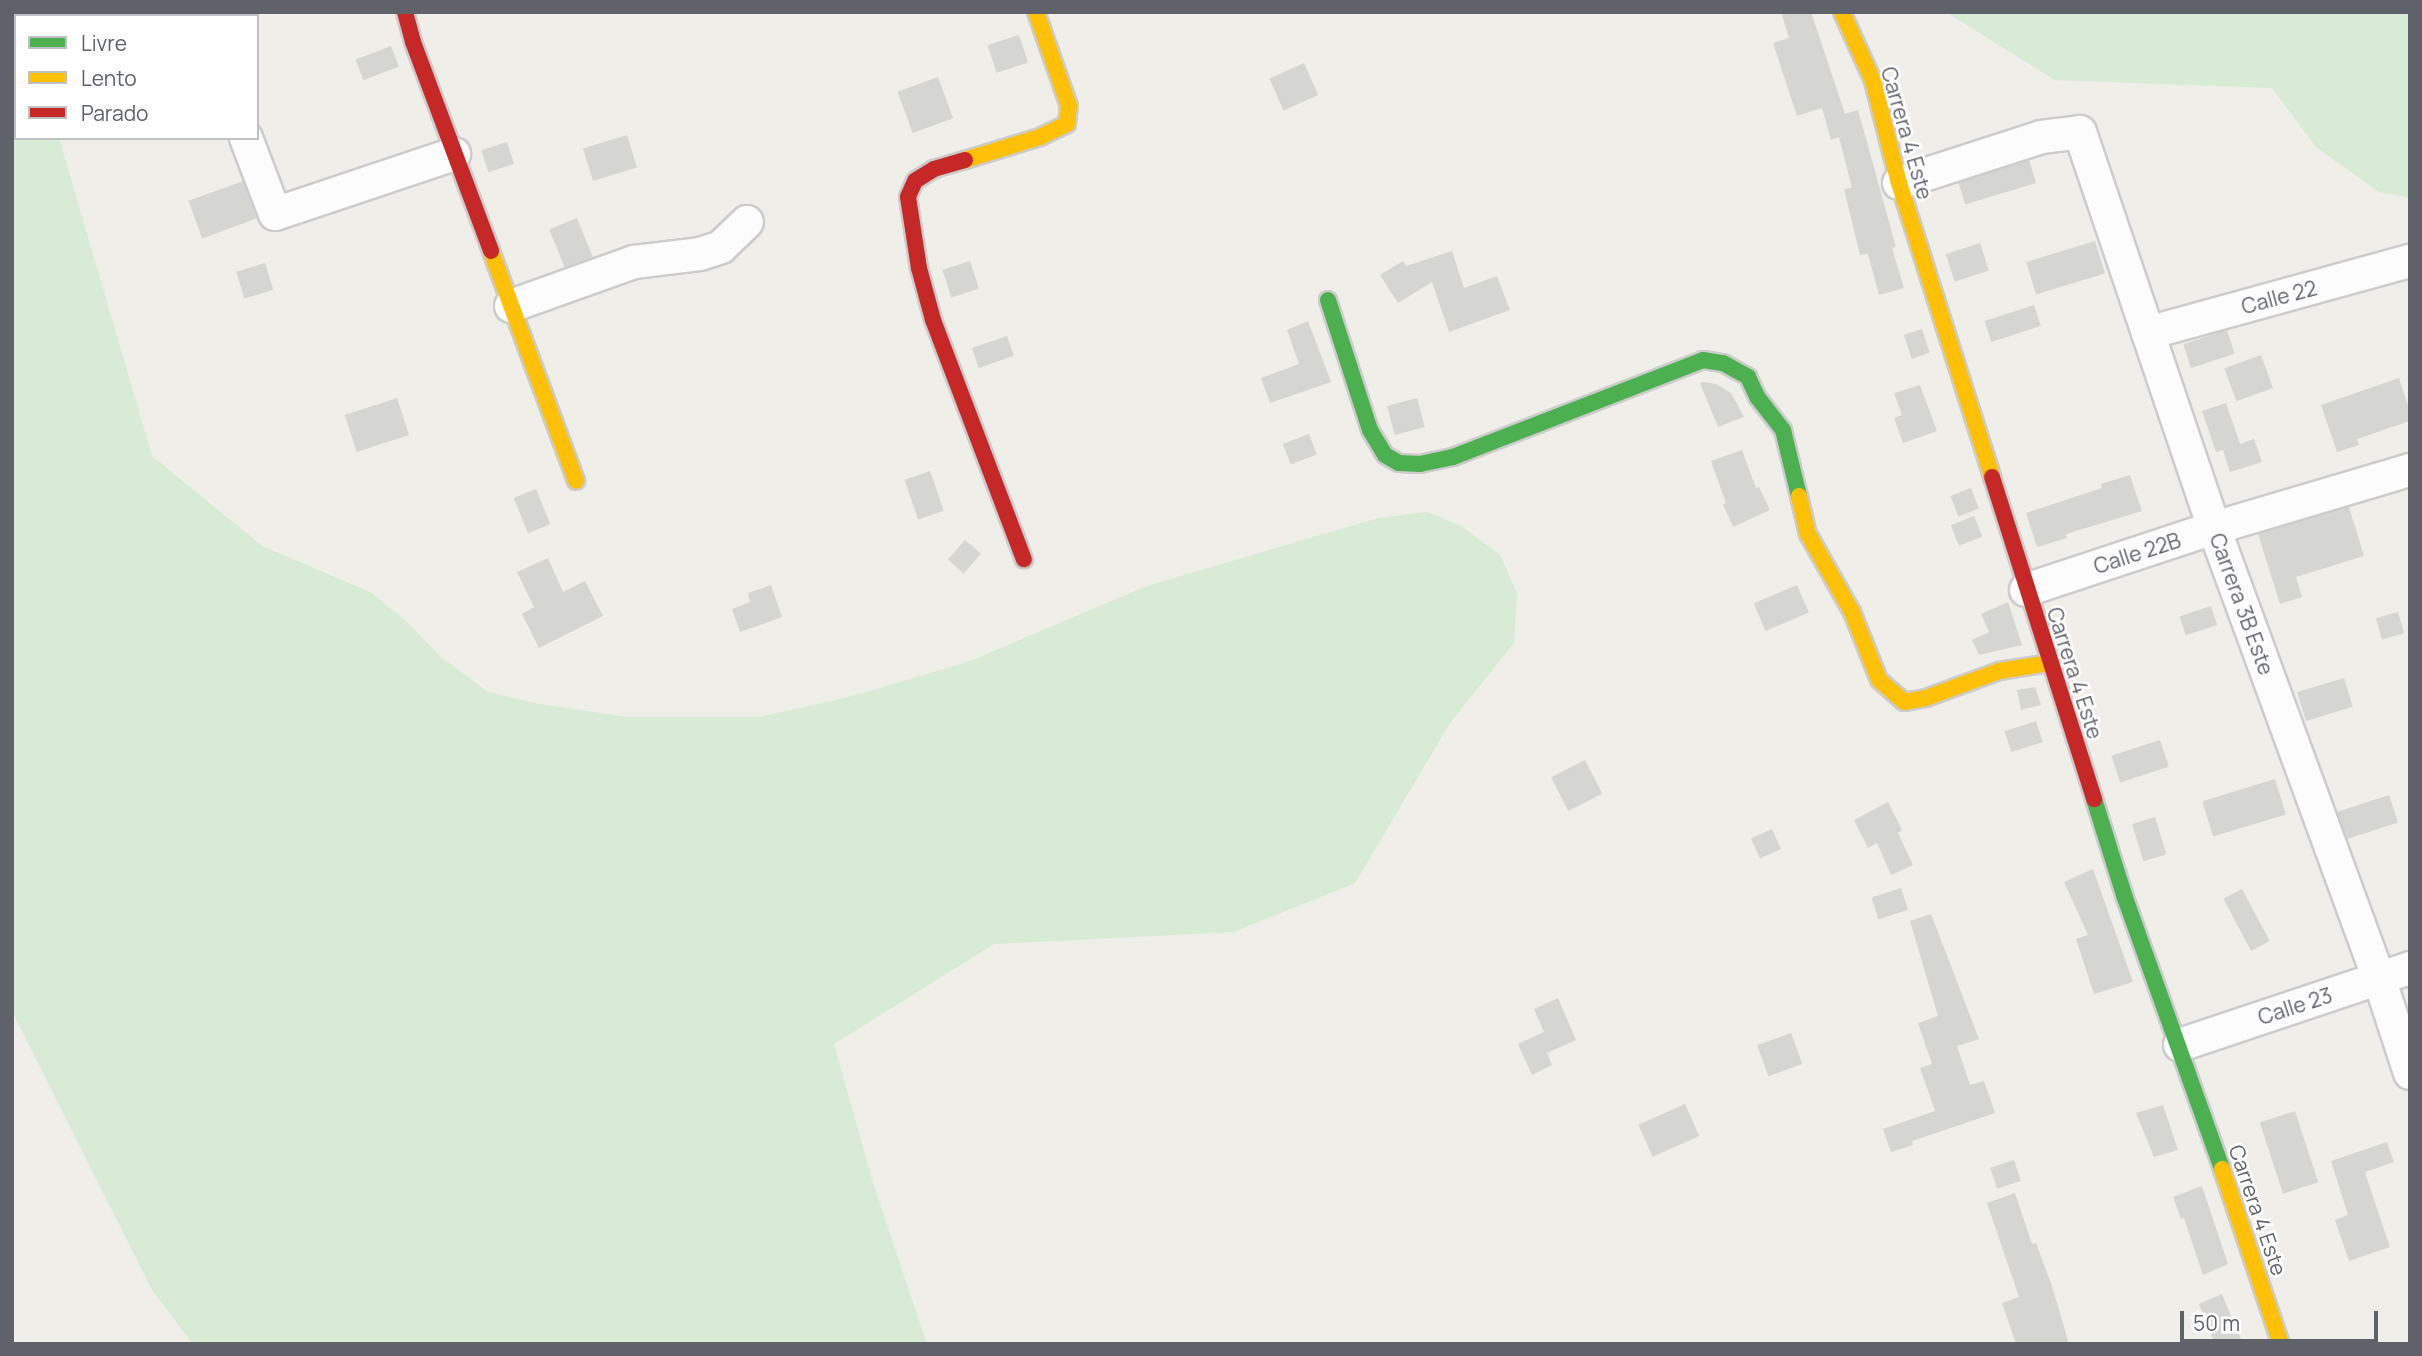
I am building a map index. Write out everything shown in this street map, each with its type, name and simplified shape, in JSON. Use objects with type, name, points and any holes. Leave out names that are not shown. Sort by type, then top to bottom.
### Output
[{"type":"street","points":[[405,12],[454,153],[576,481]]},
{"type":"street","points":[[1024,559],[933,320],[919,268],[908,197],[915,181],[934,169],[1040,137],[1067,124],[1069,106],[1036,12]]},
{"type":"street","name":"Carrera 4 Este","points":[[1842,12],[1873,81],[1899,183],[2124,895],[2180,1045],[2281,1344]]},
{"type":"street","name":"Carrera 3B Este","points":[[1899,183],[2041,137],[2080,132],[2214,528],[2379,978],[2410,1073]]},
{"type":"street","points":[[247,140],[275,214],[454,153]]},
{"type":"street","points":[[511,306],[634,262],[700,254],[721,247],[747,222]]},
{"type":"street","name":"Calle 22","points":[[2148,333],[2410,261]]},
{"type":"street","points":[[1328,300],[1370,430],[1385,455],[1399,463],[1420,464],[1453,457],[1681,366],[1703,360],[1723,363],[1748,377],[1758,398],[1783,430],[1808,534],[1852,612],[1879,680],[1904,702],[1926,698],[1998,671],[2050,663]]},
{"type":"street","name":"Calle 22B","points":[[2026,590],[2214,528],[2410,470]]},
{"type":"street","name":"Calle 23","points":[[2180,1045],[2410,968]]},
{"type":"green space","points":[[12,12],[22,14],[14,14],[14,140],[60,140],[152,456],[262,546],[370,592],[405,620],[442,658],[488,692],[539,704],[627,717],[760,717],[849,697],[968,662],[1147,586],[1378,518],[1427,512],[1461,526],[1500,555],[1517,593],[1514,643],[1450,723],[1355,883],[1233,932],[994,944],[834,1044],[873,1183],[927,1344],[193,1344],[152,1290],[12,1011]]},
{"type":"green space","points":[[1946,12],[2410,12],[2410,198],[2379,192],[2316,147],[2272,88],[2055,80]]},
{"type":"building","points":[[1781,12],[1811,12],[1845,114],[1858,110],[1896,247],[1892,248],[1904,288],[1879,295],[1868,254],[1860,255],[1844,189],[1852,188],[1839,137],[1831,140],[1822,108],[1797,116],[1773,43],[1789,38]]},
{"type":"building","points":[[1019,35],[1028,63],[997,73],[988,45]]},
{"type":"building","points":[[391,46],[399,67],[363,80],[356,60]]},
{"type":"building","points":[[1304,63],[1318,95],[1284,110],[1269,78]]},
{"type":"building","points":[[938,77],[953,118],[913,133],[898,92]]},
{"type":"building","points":[[627,135],[637,168],[593,181],[583,148]]},
{"type":"building","points":[[507,142],[514,164],[488,172],[481,150]]},
{"type":"building","points":[[2029,160],[2036,183],[1965,205],[1958,182]]},
{"type":"building","points":[[243,181],[257,219],[202,238],[188,201]]},
{"type":"building","points":[[577,218],[593,257],[565,268],[549,229]]},
{"type":"building","points":[[2095,241],[2105,274],[2036,295],[2026,262]]},
{"type":"building","points":[[1980,243],[1989,271],[1955,282],[1946,254]]},
{"type":"building","points":[[1452,251],[1464,288],[1497,276],[1510,310],[1449,332],[1432,282],[1398,303],[1380,275],[1403,261],[1406,266]]},
{"type":"building","points":[[970,261],[979,289],[951,298],[942,270]]},
{"type":"building","points":[[265,263],[273,290],[244,299],[236,272]]},
{"type":"building","points":[[2034,305],[2041,326],[1991,342],[1985,321]]},
{"type":"building","points":[[1308,321],[1331,382],[1270,403],[1261,378],[1299,364],[1287,330]]},
{"type":"building","points":[[1922,329],[1930,353],[1912,359],[1904,335]]},
{"type":"building","points":[[2227,330],[2235,354],[2191,368],[2183,344]]},
{"type":"building","points":[[1007,336],[1014,356],[979,368],[972,348]]},
{"type":"building","points":[[2261,355],[2273,388],[2236,401],[2224,368]]},
{"type":"building","points":[[2399,378],[2410,411],[2410,421],[2357,439],[2359,445],[2337,452],[2321,405]]},
{"type":"building","points":[[1700,383],[1716,384],[1731,393],[1744,417],[1718,427]]},
{"type":"building","points":[[1920,385],[1937,431],[1903,443],[1894,418],[1902,415],[1894,393]]},
{"type":"building","points":[[397,398],[409,435],[357,452],[345,415]]},
{"type":"building","points":[[1417,398],[1425,427],[1395,435],[1387,406]]},
{"type":"building","points":[[2226,403],[2240,444],[2254,439],[2262,462],[2230,472],[2223,450],[2216,452],[2202,411]]},
{"type":"building","points":[[1309,434],[1317,455],[1291,465],[1283,444]]},
{"type":"building","points":[[1742,450],[1756,488],[1759,487],[1770,510],[1733,527],[1723,504],[1726,503],[1711,461]]},
{"type":"building","points":[[930,471],[944,511],[918,520],[904,480]]},
{"type":"building","points":[[2130,475],[2142,511],[2066,534],[2067,538],[2037,547],[2026,513],[2102,488],[2101,484]]},
{"type":"building","points":[[1971,488],[1979,509],[1958,516],[1950,496]]},
{"type":"building","points":[[536,489],[550,524],[528,533],[514,498]]},
{"type":"building","points":[[2349,507],[2364,556],[2296,577],[2302,597],[2280,604],[2258,534]]},
{"type":"building","points":[[1974,516],[1982,536],[1959,546],[1951,525]]},
{"type":"building","points":[[965,540],[981,554],[964,573],[948,560]]},
{"type":"building","points":[[548,558],[563,592],[585,581],[603,616],[539,648],[522,614],[534,607],[517,572]]},
{"type":"building","points":[[771,585],[782,617],[740,632],[732,609],[750,602],[748,593]]},
{"type":"building","points":[[1797,585],[1809,613],[1765,631],[1754,603]]},
{"type":"building","points":[[2008,602],[2022,645],[1979,655],[1972,640],[1989,632],[1981,614]]},
{"type":"building","points":[[2211,606],[2217,625],[2186,635],[2180,616]]},
{"type":"building","points":[[2398,612],[2404,633],[2382,639],[2376,618]]},
{"type":"building","points":[[2344,678],[2353,707],[2306,721],[2297,692]]},
{"type":"building","points":[[2035,687],[2041,705],[2021,710],[2017,690]]},
{"type":"building","points":[[2036,721],[2043,742],[2011,752],[2005,731]]},
{"type":"building","points":[[2160,740],[2169,767],[2120,782],[2111,756]]},
{"type":"building","points":[[1585,760],[1602,794],[1568,811],[1551,777]]},
{"type":"building","points":[[2275,779],[2286,814],[2213,837],[2202,801]]},
{"type":"building","points":[[2389,795],[2398,823],[2347,839],[2338,812]]},
{"type":"building","points":[[1888,802],[1902,830],[1898,833],[1913,865],[1891,875],[1877,843],[1868,848],[1854,820]]},
{"type":"building","points":[[2155,817],[2166,854],[2143,861],[2132,824]]},
{"type":"building","points":[[1772,829],[1781,849],[1760,858],[1751,838]]},
{"type":"building","points":[[2093,869],[2133,982],[2094,994],[2076,939],[2088,935],[2064,882]]},
{"type":"building","points":[[1901,888],[1908,910],[1879,919],[1872,898]]},
{"type":"building","points":[[2242,889],[2270,941],[2251,951],[2223,899]]},
{"type":"building","points":[[1931,914],[1979,1039],[1957,1046],[1970,1085],[1984,1081],[1995,1113],[1912,1141],[1913,1145],[1891,1152],[1883,1129],[1935,1111],[1920,1068],[1932,1064],[1918,1023],[1938,1016],[1910,921]]},
{"type":"building","points":[[1558,998],[1576,1040],[1547,1053],[1552,1065],[1532,1075],[1518,1044],[1544,1032],[1534,1009]]},
{"type":"building","points":[[1791,1033],[1802,1064],[1768,1076],[1757,1045]]},
{"type":"building","points":[[1685,1104],[1699,1136],[1653,1157],[1638,1125]]},
{"type":"building","points":[[2163,1105],[2178,1150],[2154,1157],[2136,1113]]},
{"type":"building","points":[[2295,1111],[2318,1182],[2283,1194],[2260,1122]]},
{"type":"building","points":[[2387,1142],[2394,1162],[2365,1172],[2390,1247],[2349,1261],[2335,1220],[2348,1215],[2331,1161]]},
{"type":"building","points":[[2014,1160],[2021,1181],[1997,1189],[1990,1168]]},
{"type":"building","points":[[2202,1186],[2228,1264],[2203,1275],[2184,1218],[2181,1219],[2173,1197]]},
{"type":"building","points":[[2015,1193],[2032,1244],[2036,1243],[2052,1286],[2069,1344],[2016,1344],[2002,1303],[2019,1297],[1987,1203]]},
{"type":"building","points":[[2222,1294],[2243,1344],[2215,1344],[2199,1304]]},
{"type":"traffic: fast","points":[[1328,300],[1370,430],[1385,455],[1399,463],[1420,464],[1453,457],[1703,360],[1723,363],[1748,377],[1758,398],[1783,430],[1799,496]]},
{"type":"traffic: fast","points":[[2094,799],[2124,895],[2222,1169]]},
{"type":"traffic: slow","points":[[965,160],[1040,137],[1067,124],[1069,106],[1036,12]]},
{"type":"traffic: slow","points":[[1842,12],[1873,81],[1899,183],[1992,477]]},
{"type":"traffic: slow","points":[[491,251],[576,481]]},
{"type":"traffic: slow","points":[[1799,496],[1808,534],[1852,612],[1879,680],[1904,702],[1926,698],[1999,671],[2050,663]]},
{"type":"traffic: slow","points":[[2222,1169],[2281,1344]]},
{"type":"traffic: jam","points":[[405,12],[413,42],[491,251]]},
{"type":"traffic: jam","points":[[965,160],[934,169],[915,181],[908,197],[919,268],[933,320],[1024,559]]},
{"type":"traffic: jam","points":[[1992,477],[2094,799]]}]
